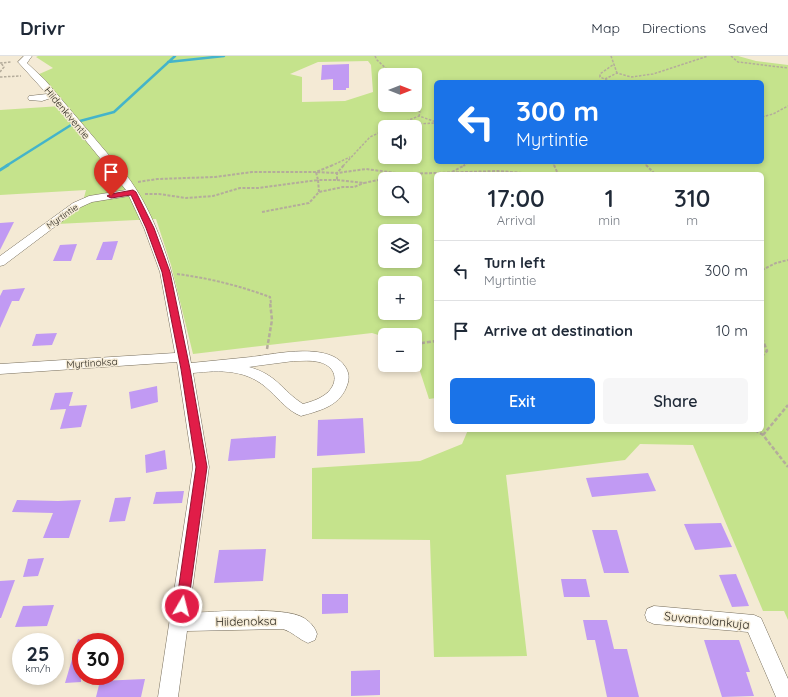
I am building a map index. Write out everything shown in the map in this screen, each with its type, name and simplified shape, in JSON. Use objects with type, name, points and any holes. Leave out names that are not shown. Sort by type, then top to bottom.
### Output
[{"type":"street","name":"Hiidenkiventie","points":[[28,56],[22,62],[136,190],[166,272],[202,467],[168,697]]},
{"type":"street","points":[[32,98],[53,96]]},
{"type":"street","name":"Myrtintie","points":[[0,262],[77,205],[89,199],[136,190]]},
{"type":"street","name":"Myrtinoksa","points":[[0,369],[184,363],[219,365],[248,370],[265,379],[278,389],[291,404],[301,410],[318,406],[336,393],[342,379],[341,371],[334,362],[324,358],[311,356],[219,365]]},
{"type":"street","name":"Suvantolankuja","points":[[654,615],[754,624],[786,697]]},
{"type":"street","name":"Hiidenoksa","points":[[180,622],[283,620],[297,624],[308,634]]},
{"type":"path","points":[[376,56],[377,60],[386,68]]},
{"type":"path","points":[[611,56],[617,73]]},
{"type":"path","points":[[614,64],[600,74],[600,77],[604,79],[617,73],[631,77],[653,74],[708,56]]},
{"type":"path","points":[[731,56],[738,62],[788,68]]},
{"type":"path","points":[[0,72],[4,67],[1,63]]},
{"type":"path","points":[[0,77],[35,75]]},
{"type":"path","points":[[764,116],[773,114],[788,106]]},
{"type":"path","points":[[419,116],[420,112]]},
{"type":"path","points":[[409,120],[419,116],[434,122]]},
{"type":"path","points":[[422,124],[434,123]]},
{"type":"path","points":[[337,180],[337,174],[350,158],[370,137],[378,133]]},
{"type":"path","points":[[316,172],[350,158]]},
{"type":"path","points":[[451,172],[465,164]]},
{"type":"path","points":[[646,164],[653,172]]},
{"type":"path","points":[[136,190],[156,179],[215,177],[252,172],[303,171],[337,174],[366,169],[388,172]]},
{"type":"path","points":[[316,172],[319,192]]},
{"type":"path","points":[[451,172],[510,172]]},
{"type":"path","points":[[422,173],[434,173]]},
{"type":"path","points":[[136,190],[186,198],[213,196],[240,188],[258,188],[318,180],[337,180],[364,183]]},
{"type":"path","points":[[262,212],[309,203],[319,192],[343,187],[354,187],[378,180]]},
{"type":"path","points":[[764,269],[776,263],[788,260]]},
{"type":"path","points":[[166,272],[206,278],[246,287],[270,297],[272,320],[265,360]]},
{"type":"path","points":[[422,343],[434,341]]},
{"type":"path","points":[[764,343],[767,351],[764,354]]},
{"type":"path","points":[[763,435],[788,405]]},
{"type":"path","points":[[759,432],[763,435],[788,467]]},
{"type":"green space","points":[[38,56],[738,56],[756,61],[788,65],[788,620],[784,611],[763,611],[693,445],[640,444],[625,460],[506,475],[527,656],[434,657],[430,540],[312,539],[312,468],[420,461],[462,444],[467,432],[764,432],[764,172],[434,172],[434,398],[429,399],[420,372],[422,372],[422,328],[378,328],[378,335],[372,333],[193,354],[171,265],[156,219],[57,224],[82,205],[86,190],[0,195],[0,110],[61,106],[37,75],[53,68],[36,57]],"holes":[[[368,61],[371,65],[373,92],[345,101],[302,102],[302,77],[290,74],[318,62]]]},
{"type":"building","points":[[349,64],[349,88],[346,88],[346,90],[333,90],[333,79],[321,80],[322,65]]},
{"type":"building","points":[[14,222],[0,250],[0,223]]},
{"type":"building","points":[[118,241],[112,260],[96,260],[103,242]]},
{"type":"building","points":[[77,244],[71,261],[53,261],[60,245]]},
{"type":"building","points":[[25,288],[19,301],[12,301],[0,328],[0,296],[3,290]]},
{"type":"building","points":[[57,333],[52,345],[32,346],[36,334]]},
{"type":"building","points":[[157,386],[158,402],[131,409],[129,392]]},
{"type":"building","points":[[73,392],[69,406],[87,405],[81,427],[60,429],[66,409],[50,410],[55,393]]},
{"type":"building","points":[[363,418],[365,453],[317,456],[318,420]]},
{"type":"building","points":[[276,436],[275,458],[228,461],[231,439]]},
{"type":"building","points":[[165,450],[167,469],[146,473],[145,455]]},
{"type":"building","points":[[648,473],[656,491],[592,497],[586,478]]},
{"type":"building","points":[[184,491],[182,503],[153,504],[156,492]]},
{"type":"building","points":[[131,497],[125,521],[109,522],[115,498]]},
{"type":"building","points":[[17,500],[81,500],[69,538],[43,538],[53,513],[12,512]]},
{"type":"building","points":[[721,523],[732,547],[695,550],[684,524]]},
{"type":"building","points":[[592,530],[617,530],[629,573],[604,573]]},
{"type":"building","points":[[266,549],[263,581],[214,583],[219,550]]},
{"type":"building","points":[[44,558],[38,576],[23,577],[28,559]]},
{"type":"building","points":[[736,574],[749,606],[732,607],[719,575]]},
{"type":"building","points":[[561,579],[586,579],[590,597],[564,597]]},
{"type":"building","points":[[15,580],[1,618],[0,618],[0,581]]},
{"type":"building","points":[[322,594],[348,594],[348,613],[322,614]]},
{"type":"building","points":[[54,605],[47,626],[15,627],[23,606]]},
{"type":"building","points":[[583,620],[607,620],[614,649],[627,649],[639,697],[607,697],[595,640],[587,640]]},
{"type":"building","points":[[704,640],[739,640],[750,672],[746,672],[754,696],[722,697]]},
{"type":"building","points":[[72,659],[72,683],[65,683]]},
{"type":"building","points":[[380,670],[380,695],[351,696],[351,671]]},
{"type":"building","points":[[145,679],[141,697],[96,697],[99,685],[124,685],[124,680]]},
{"type":"waterway","points":[[169,62],[175,56]]},
{"type":"waterway","points":[[169,62],[224,56]]},
{"type":"waterway","points":[[80,121],[114,112],[169,62]]},
{"type":"waterway","points":[[6,166],[71,125]]},
{"type":"waterway","points":[[0,170],[8,165]]},
{"type":"route","points":[[111,196],[133,192],[150,228],[161,257],[166,272],[185,369],[202,467],[182,606]]}]
